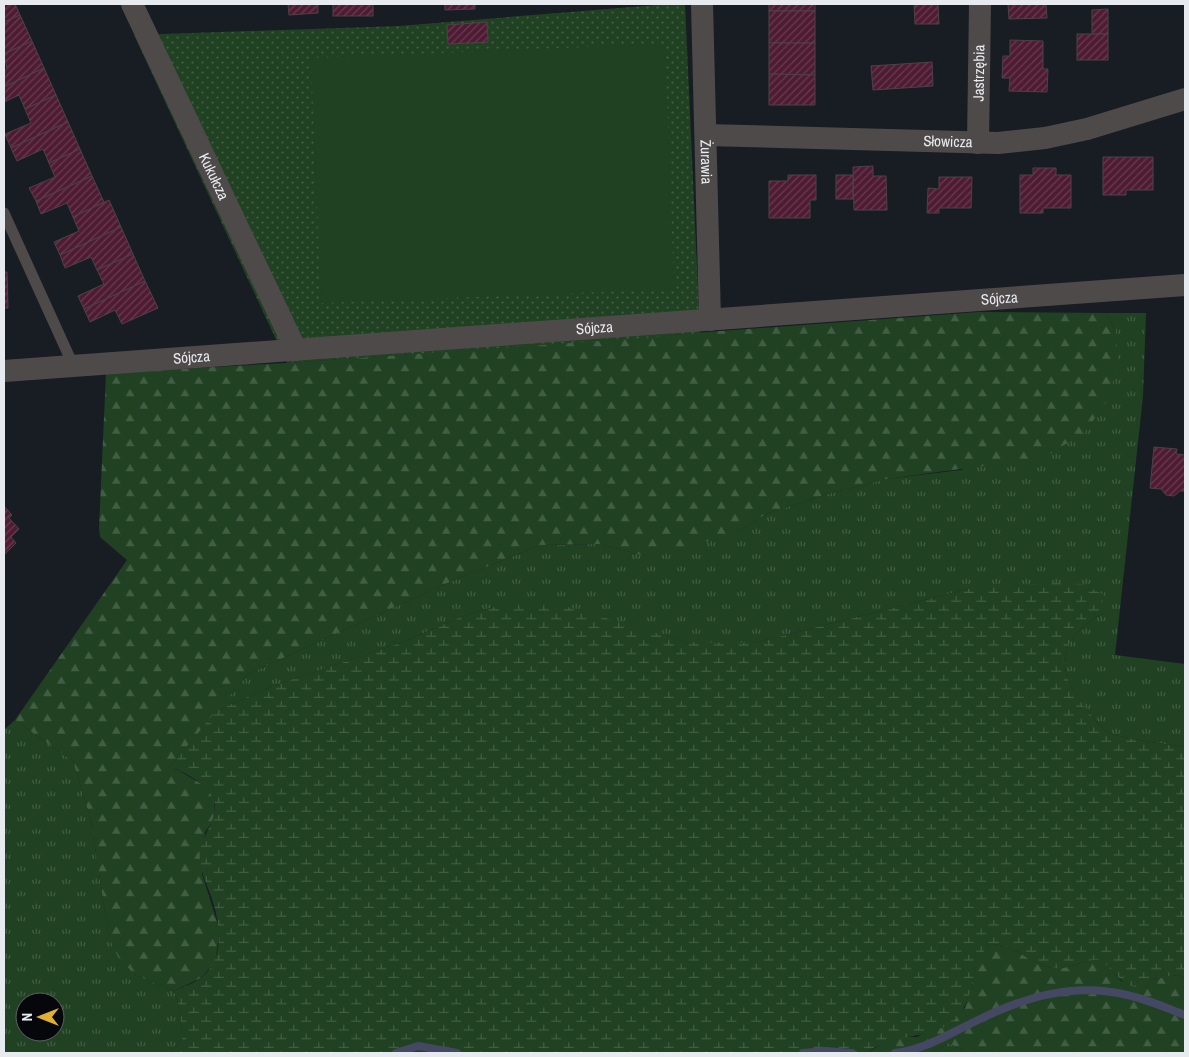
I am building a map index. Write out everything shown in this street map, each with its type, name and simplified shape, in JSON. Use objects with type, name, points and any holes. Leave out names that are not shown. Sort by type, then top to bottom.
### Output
[{"type":"street","name":"Kukułcza","points":[[132,4],[296,350]]},
{"type":"street","name":"Żurawia","points":[[702,4],[710,320]]},
{"type":"street","name":"Jastrzębia","points":[[978,143],[980,4]]},
{"type":"street","name":"Słowicza","points":[[706,135],[978,143],[1045,138],[1087,128],[1185,99]]},
{"type":"street","name":"Sójcza","points":[[8,375],[74,367],[296,350],[1185,285]]},
{"type":"lane","points":[[4,213],[74,367]]},
{"type":"green space","points":[[685,4],[700,334],[287,363],[134,35],[399,26]]},
{"type":"green space","points":[[665,44],[674,289],[321,303],[311,58]]},
{"type":"green space","points":[[979,312],[1107,313],[1116,331],[1118,364],[1107,401],[1085,432],[1043,458],[886,479],[824,495],[766,514],[740,531],[677,551],[641,555],[599,544],[540,545],[445,584],[248,674],[171,766],[205,786],[214,799],[215,818],[205,832],[202,874],[220,931],[215,962],[201,978],[174,991],[135,975],[118,957],[109,938],[91,821],[73,761],[15,720],[127,560],[100,537],[106,373],[287,363]]},
{"type":"green space","points":[[1107,313],[1146,313],[1143,396],[1115,655],[1185,664],[1185,747],[1107,732],[1078,698],[1066,672],[1067,648],[1084,626],[1099,615],[968,589],[754,643],[687,642],[651,632],[494,607],[461,617],[400,643],[270,687],[216,711],[248,674],[445,584],[540,545],[599,544],[641,555],[740,531],[766,514],[824,495],[886,479],[961,470],[1116,331]]},
{"type":"green space","points":[[1053,583],[1083,584],[1104,595],[1099,615],[1084,626],[1074,637],[1067,648],[1065,660],[1070,684],[1095,720],[1104,730],[1112,734],[1185,747],[1185,978],[1178,975],[1152,979],[1146,987],[1132,986],[1121,980],[1101,960],[1087,961],[1062,968],[1048,967],[1007,947],[990,944],[978,962],[965,1005],[952,1022],[931,1032],[887,1042],[867,1053],[170,1053],[182,1039],[180,1010],[174,991],[199,979],[210,969],[215,960],[219,939],[217,917],[200,863],[201,845],[213,818],[215,805],[210,792],[205,787],[189,775],[171,766],[216,711],[270,687],[400,643],[461,617],[494,607],[531,602],[561,605],[687,642],[754,643],[968,589]]},
{"type":"green space","points":[[15,720],[73,761],[91,821],[109,938],[135,975],[174,991],[180,1010],[182,1039],[170,1053],[4,1053],[4,730]]},
{"type":"green space","points":[[990,944],[1007,947],[1033,961],[1055,968],[1102,960],[1121,981],[1146,987],[1152,979],[1178,975],[1185,978],[1185,1053],[965,1053],[948,1043],[932,1053],[867,1053],[886,1041],[903,1037],[917,1037],[965,1008],[980,953]]},
{"type":"green space","points":[[948,1043],[961,1049],[965,1053],[932,1053]]},
{"type":"building","points":[[4,4],[15,4],[20,15],[4,22]]},
{"type":"building","points":[[288,4],[318,4],[318,13],[289,15]]},
{"type":"building","points":[[333,4],[373,4],[373,16],[333,16]]},
{"type":"building","points":[[445,4],[475,4],[475,9],[445,10]]},
{"type":"building","points":[[769,4],[815,4],[815,11],[769,11]]},
{"type":"building","points":[[914,4],[938,4],[939,24],[915,24]]},
{"type":"building","points":[[1008,4],[1046,4],[1047,18],[1009,19]]},
{"type":"building","points":[[1108,9],[1108,34],[1092,34],[1092,10]]},
{"type":"building","points":[[769,11],[815,11],[815,43],[769,43]]},
{"type":"building","points":[[20,15],[32,41],[4,54],[4,22]]},
{"type":"building","points":[[487,22],[488,42],[448,44],[447,25]]},
{"type":"building","points":[[1077,34],[1108,34],[1108,60],[1077,60]]},
{"type":"building","points":[[1010,40],[1043,41],[1043,69],[1048,69],[1047,92],[1009,91],[1010,78],[1002,78],[1003,56],[1010,56]]},
{"type":"building","points":[[32,41],[44,68],[4,87],[4,71],[7,69],[4,54]]},
{"type":"building","points":[[769,43],[815,43],[815,75],[769,74]]},
{"type":"building","points":[[932,62],[933,86],[873,90],[871,66]]},
{"type":"building","points":[[44,68],[56,95],[25,109],[19,95],[4,102],[4,87]]},
{"type":"building","points":[[769,74],[815,75],[815,105],[769,105]]},
{"type":"building","points":[[56,95],[68,122],[11,148],[5,134],[31,123],[25,109]]},
{"type":"building","points":[[68,122],[80,149],[49,163],[43,149],[17,161],[11,148]]},
{"type":"building","points":[[80,149],[92,176],[36,201],[29,188],[55,177],[49,163]]},
{"type":"building","points":[[1103,157],[1153,157],[1153,190],[1126,190],[1126,195],[1103,195]]},
{"type":"building","points":[[873,166],[873,176],[886,176],[887,210],[854,210],[853,167]]},
{"type":"building","points":[[1033,168],[1056,168],[1056,175],[1071,175],[1071,208],[1043,208],[1043,213],[1020,213],[1020,175],[1033,175]]},
{"type":"building","points":[[788,175],[816,175],[816,200],[810,200],[810,218],[769,218],[769,181],[788,181]]},
{"type":"building","points":[[836,175],[853,175],[853,199],[836,199]]},
{"type":"building","points":[[92,176],[104,202],[73,217],[67,203],[41,214],[36,201]]},
{"type":"building","points":[[939,177],[972,177],[971,208],[939,208],[939,213],[927,213],[928,188],[939,189]]},
{"type":"building","points":[[109,200],[121,227],[60,255],[54,242],[79,231],[73,217]]},
{"type":"building","points":[[121,227],[133,254],[97,270],[91,257],[65,268],[60,255]]},
{"type":"building","points":[[133,254],[145,281],[84,309],[78,296],[104,284],[97,270]]},
{"type":"building","points":[[4,272],[7,272],[8,308],[4,308]]},
{"type":"building","points":[[145,281],[158,308],[122,324],[115,310],[90,322],[84,309]]},
{"type":"building","points":[[1154,447],[1177,449],[1176,454],[1185,455],[1185,491],[1180,491],[1174,496],[1166,495],[1161,489],[1150,488]]},
{"type":"building","points":[[4,506],[12,515],[9,518],[19,529],[11,537],[16,543],[4,555]]},
{"type":"waterway","points":[[895,1053],[927,1045],[1012,1005],[1050,994],[1069,991],[1107,991],[1127,995],[1185,1015]]},
{"type":"waterway","points":[[396,1053],[418,1046],[457,1053]]},
{"type":"waterway","points":[[803,1053],[826,1051],[852,1053]]}]
